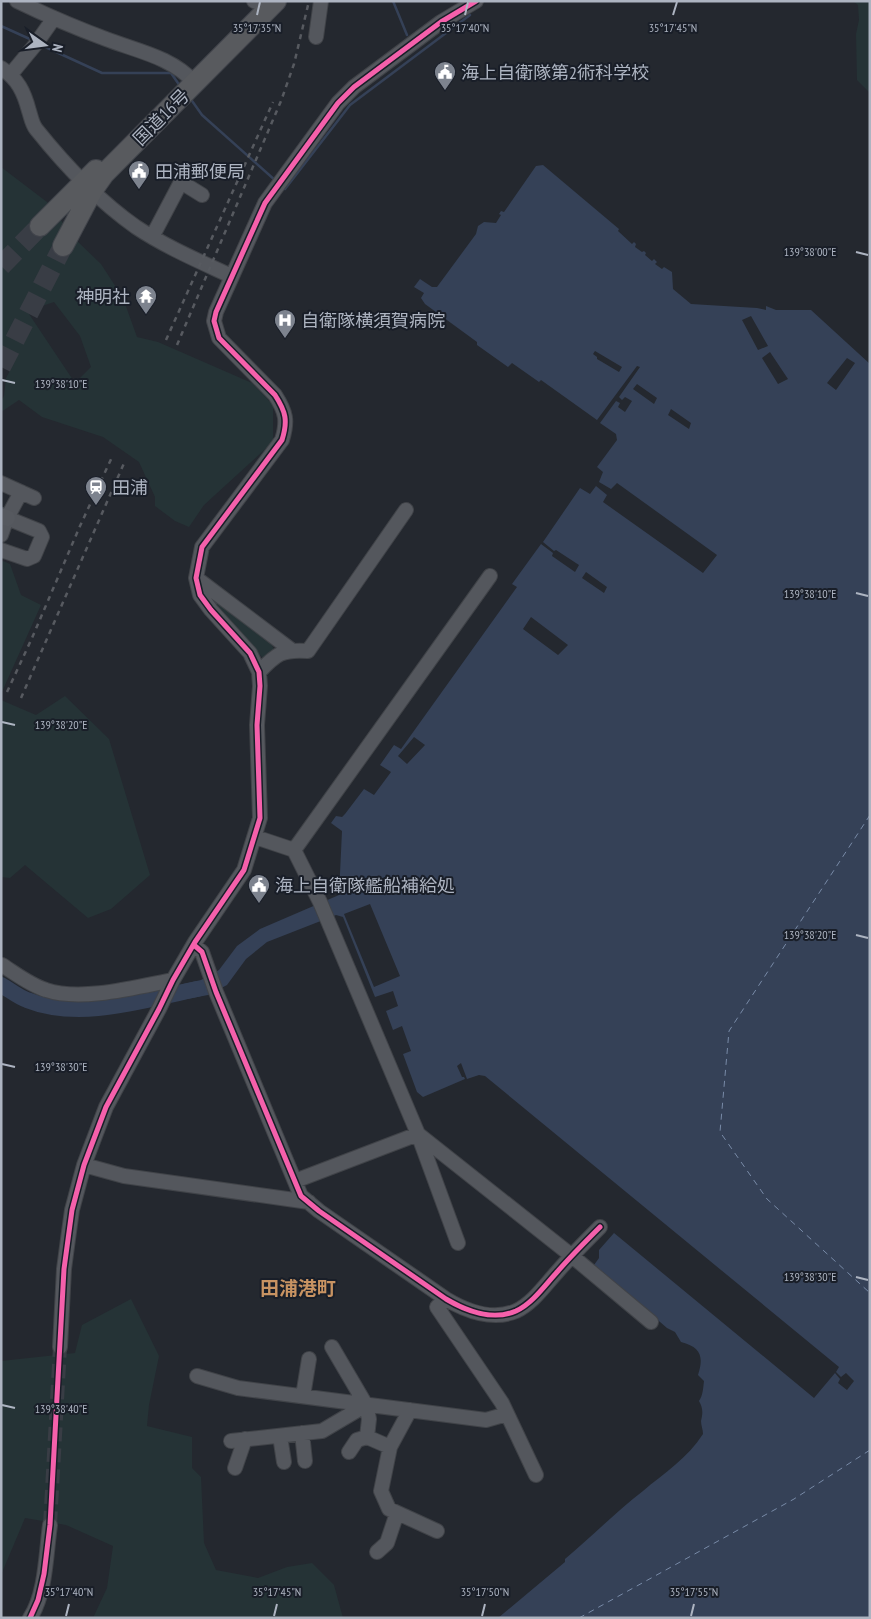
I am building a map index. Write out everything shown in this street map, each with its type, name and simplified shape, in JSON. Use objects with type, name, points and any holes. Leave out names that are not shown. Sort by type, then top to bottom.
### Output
[{"type":"highway","name":"国道16号","points":[[40,226],[104,174],[263,2]]},
{"type":"highway","name":"国道16号","points":[[63,246],[88,187]]},
{"type":"street","points":[[16,1],[54,18],[172,63],[187,85]]},
{"type":"street","points":[[316,37],[321,1]]},
{"type":"street","points":[[60,1347],[66,1254],[72,1210],[84,1165],[106,1107],[172,983],[194,944],[244,870],[260,818],[257,726],[260,686],[259,672],[250,653],[200,595],[196,578],[202,547],[282,440],[286,427],[286,417],[282,405],[275,395],[219,338],[214,321],[216,312],[265,203],[338,103],[354,87],[441,22],[476,1]]},
{"type":"street","points":[[54,18],[35,45],[6,71],[20,85],[34,127],[88,187],[135,226],[185,255],[231,276]]},
{"type":"street","points":[[152,237],[182,182],[202,195]]},
{"type":"street","points":[[1,483],[28,495],[4,517],[1,535]]},
{"type":"street","points":[[196,578],[290,649],[308,651],[406,510]]},
{"type":"street","points":[[1,550],[27,559],[34,556],[42,536],[39,531],[4,517]]},
{"type":"street","points":[[294,850],[490,576]]},
{"type":"street","points":[[259,672],[270,659],[290,649]]},
{"type":"street","points":[[255,837],[294,850],[320,902],[418,1134],[458,1243]]},
{"type":"street","points":[[194,944],[202,952],[216,992],[301,1196],[446,1299],[462,1308],[477,1313],[493,1315],[516,1311],[533,1298],[600,1227]]},
{"type":"street","points":[[2,965],[35,985],[47,990],[69,994],[94,993],[172,983]]},
{"type":"street","points":[[295,1181],[418,1134]]},
{"type":"street","points":[[418,1134],[572,1256],[651,1322]]},
{"type":"street","points":[[84,1165],[124,1176],[309,1202]]},
{"type":"street","points":[[446,1299],[437,1308],[502,1403],[536,1475]]},
{"type":"street","points":[[332,1347],[366,1404],[369,1419],[367,1437]]},
{"type":"street","points":[[302,1396],[309,1359]]},
{"type":"street","points":[[197,1376],[238,1388],[486,1420],[508,1414]]},
{"type":"street","points":[[231,1441],[322,1431],[366,1404]]},
{"type":"street","points":[[410,1410],[390,1447],[381,1491],[389,1509],[437,1531]]},
{"type":"street","points":[[302,1433],[305,1461]]},
{"type":"street","points":[[280,1436],[284,1462]]},
{"type":"street","points":[[349,1452],[357,1440],[367,1437],[390,1447]]},
{"type":"street","points":[[235,1468],[245,1439]]},
{"type":"street","points":[[377,1552],[387,1543],[397,1512]]},
{"type":"street","points":[[30,1618],[38,1600],[44,1574],[50,1525]]},
{"type":"shaded area","points":[[853,1],[870,1],[870,93],[857,80],[856,34],[859,20],[858,5]]},
{"type":"shaded area","points":[[1,167],[47,202],[75,239],[101,264],[123,298],[137,337],[158,342],[252,383],[273,405],[273,442],[204,505],[189,527],[175,521],[155,506],[155,497],[139,462],[103,437],[42,417],[19,400],[1,412],[1,401],[4,396],[6,378],[14,363],[1,366]],"holes":[[[54,302],[80,336],[91,367],[75,383],[27,311]]]},
{"type":"shaded area","points":[[1,562],[10,564],[21,595],[41,605],[1,694]]},
{"type":"shaded area","points":[[216,599],[270,639],[274,650],[263,658],[211,602],[211,600]]},
{"type":"shaded area","points":[[65,696],[109,739],[150,875],[111,909],[88,918],[25,865],[10,878],[1,877],[1,700],[36,715]]},
{"type":"shaded area","points":[[131,1299],[159,1356],[149,1405],[147,1426],[192,1437],[192,1468],[201,1477],[204,1543],[216,1570],[258,1578],[287,1567],[312,1563],[334,1585],[343,1618],[93,1618],[107,1588],[113,1546],[66,1525],[25,1518],[1,1575],[1,1361],[75,1353],[82,1325]]},
{"type":"water","points":[[543,165],[619,229],[618,231],[632,244],[634,242],[636,244],[635,247],[642,252],[644,251],[645,255],[652,261],[654,259],[657,262],[655,264],[662,269],[664,267],[672,272],[673,289],[691,304],[766,310],[766,306],[776,310],[811,310],[870,364],[870,1618],[498,1618],[565,1562],[565,1559],[623,1507],[683,1458],[703,1434],[702,1411],[699,1401],[704,1381],[698,1375],[701,1358],[697,1350],[681,1342],[675,1332],[667,1328],[594,1265],[599,1258],[599,1250],[614,1233],[814,1398],[835,1373],[840,1379],[838,1383],[847,1390],[854,1381],[846,1373],[841,1377],[836,1372],[839,1367],[485,1076],[479,1075],[467,1079],[461,1063],[457,1066],[462,1077],[465,1079],[423,1097],[417,1092],[403,1054],[411,1051],[402,1026],[393,1030],[386,1011],[398,1006],[393,991],[375,997],[343,917],[336,915],[267,942],[246,959],[227,985],[208,995],[171,1002],[179,985],[201,980],[219,970],[237,946],[260,929],[339,895],[342,831],[331,823],[336,816],[342,817],[345,814],[364,789],[374,795],[391,772],[380,765],[394,745],[401,749],[517,587],[512,584],[541,544],[553,553],[552,556],[575,572],[579,565],[556,550],[554,551],[543,542],[580,488],[590,494],[596,486],[607,495],[603,502],[703,573],[717,555],[617,483],[611,489],[599,482],[603,472],[597,467],[617,440],[616,434],[600,423],[616,401],[620,403],[618,407],[625,412],[632,401],[625,397],[622,400],[619,397],[640,367],[637,366],[597,420],[541,380],[539,382],[512,363],[508,367],[477,345],[477,342],[425,304],[421,298],[424,293],[414,287],[420,279],[432,287],[437,287],[476,234],[478,226],[484,222],[496,223],[501,215],[499,214],[501,211],[504,212],[536,166]],"holes":[[[751,316],[768,346],[758,350],[742,320]],[[595,351],[622,367],[619,372],[597,359],[593,354]],[[770,352],[788,379],[778,384],[762,358]],[[847,358],[855,363],[836,390],[827,383]],[[637,384],[657,398],[654,404],[633,389]],[[671,409],[691,423],[689,429],[668,415]],[[586,572],[607,587],[604,593],[582,578]],[[531,617],[568,645],[558,655],[523,629]],[[414,737],[425,745],[407,764],[398,756]],[[370,904],[400,976],[374,987],[344,914]]]},
{"type":"waterway","points":[[393,1],[407,35]]},
{"type":"waterway","points":[[282,186],[285,189],[350,105],[470,15]]},
{"type":"waterway","points":[[1,26],[32,40]]},
{"type":"waterway","points":[[41,45],[102,73],[171,73],[180,86]]},
{"type":"waterway","points":[[190,98],[202,115],[276,181]]},
{"type":"waterway","points":[[1,985],[27,1000],[47,1006],[68,1009],[90,1009],[134,1003],[197,989]]},
{"type":"ferry route","points":[[870,815],[729,1031],[720,1132],[767,1199],[870,1293]]},
{"type":"ferry route","points":[[579,1618],[794,1499],[870,1450]]},
{"type":"tunnel","points":[[1,266],[40,226]]},
{"type":"tunnel","points":[[1,367],[63,246]]},
{"type":"tunnel","points":[[50,1525],[60,1347]]},
{"type":"railway","points":[[177,345],[281,101],[294,64],[309,1]]},
{"type":"railway","points":[[166,340],[273,102]]},
{"type":"railway","points":[[7,692],[113,455]]},
{"type":"railway","points":[[21,698],[125,461]]},
{"type":"cycle path","points":[[30,1618],[38,1600],[44,1574],[50,1525],[64,1269],[72,1210],[84,1165],[106,1107],[173,980],[195,942],[244,870],[260,818],[257,725],[260,686],[259,672],[250,653],[200,595],[196,578],[202,547],[282,440],[285,417],[275,395],[219,338],[214,321],[216,312],[265,203],[338,103],[354,87],[441,22],[476,1]]},
{"type":"cycle path","points":[[194,945],[202,952],[216,992],[301,1196],[319,1211],[446,1299],[471,1311],[489,1315],[507,1314],[522,1308],[600,1227]]},
{"type":"place","name":"海上自衛隊第2術科学校","points":[[445,91]]},
{"type":"place","name":"田浦郵便局","points":[[139,190]]},
{"type":"place","name":"神明社","points":[[146,315]]},
{"type":"place","name":"自衛隊横須賀病院","points":[[285,339]]},
{"type":"place","name":"田浦","points":[[96,506]]},
{"type":"place","name":"海上自衛隊艦船補給処","points":[[259,904]]},
{"type":"district","name":"田浦港町","points":[[298,1288]]}]
